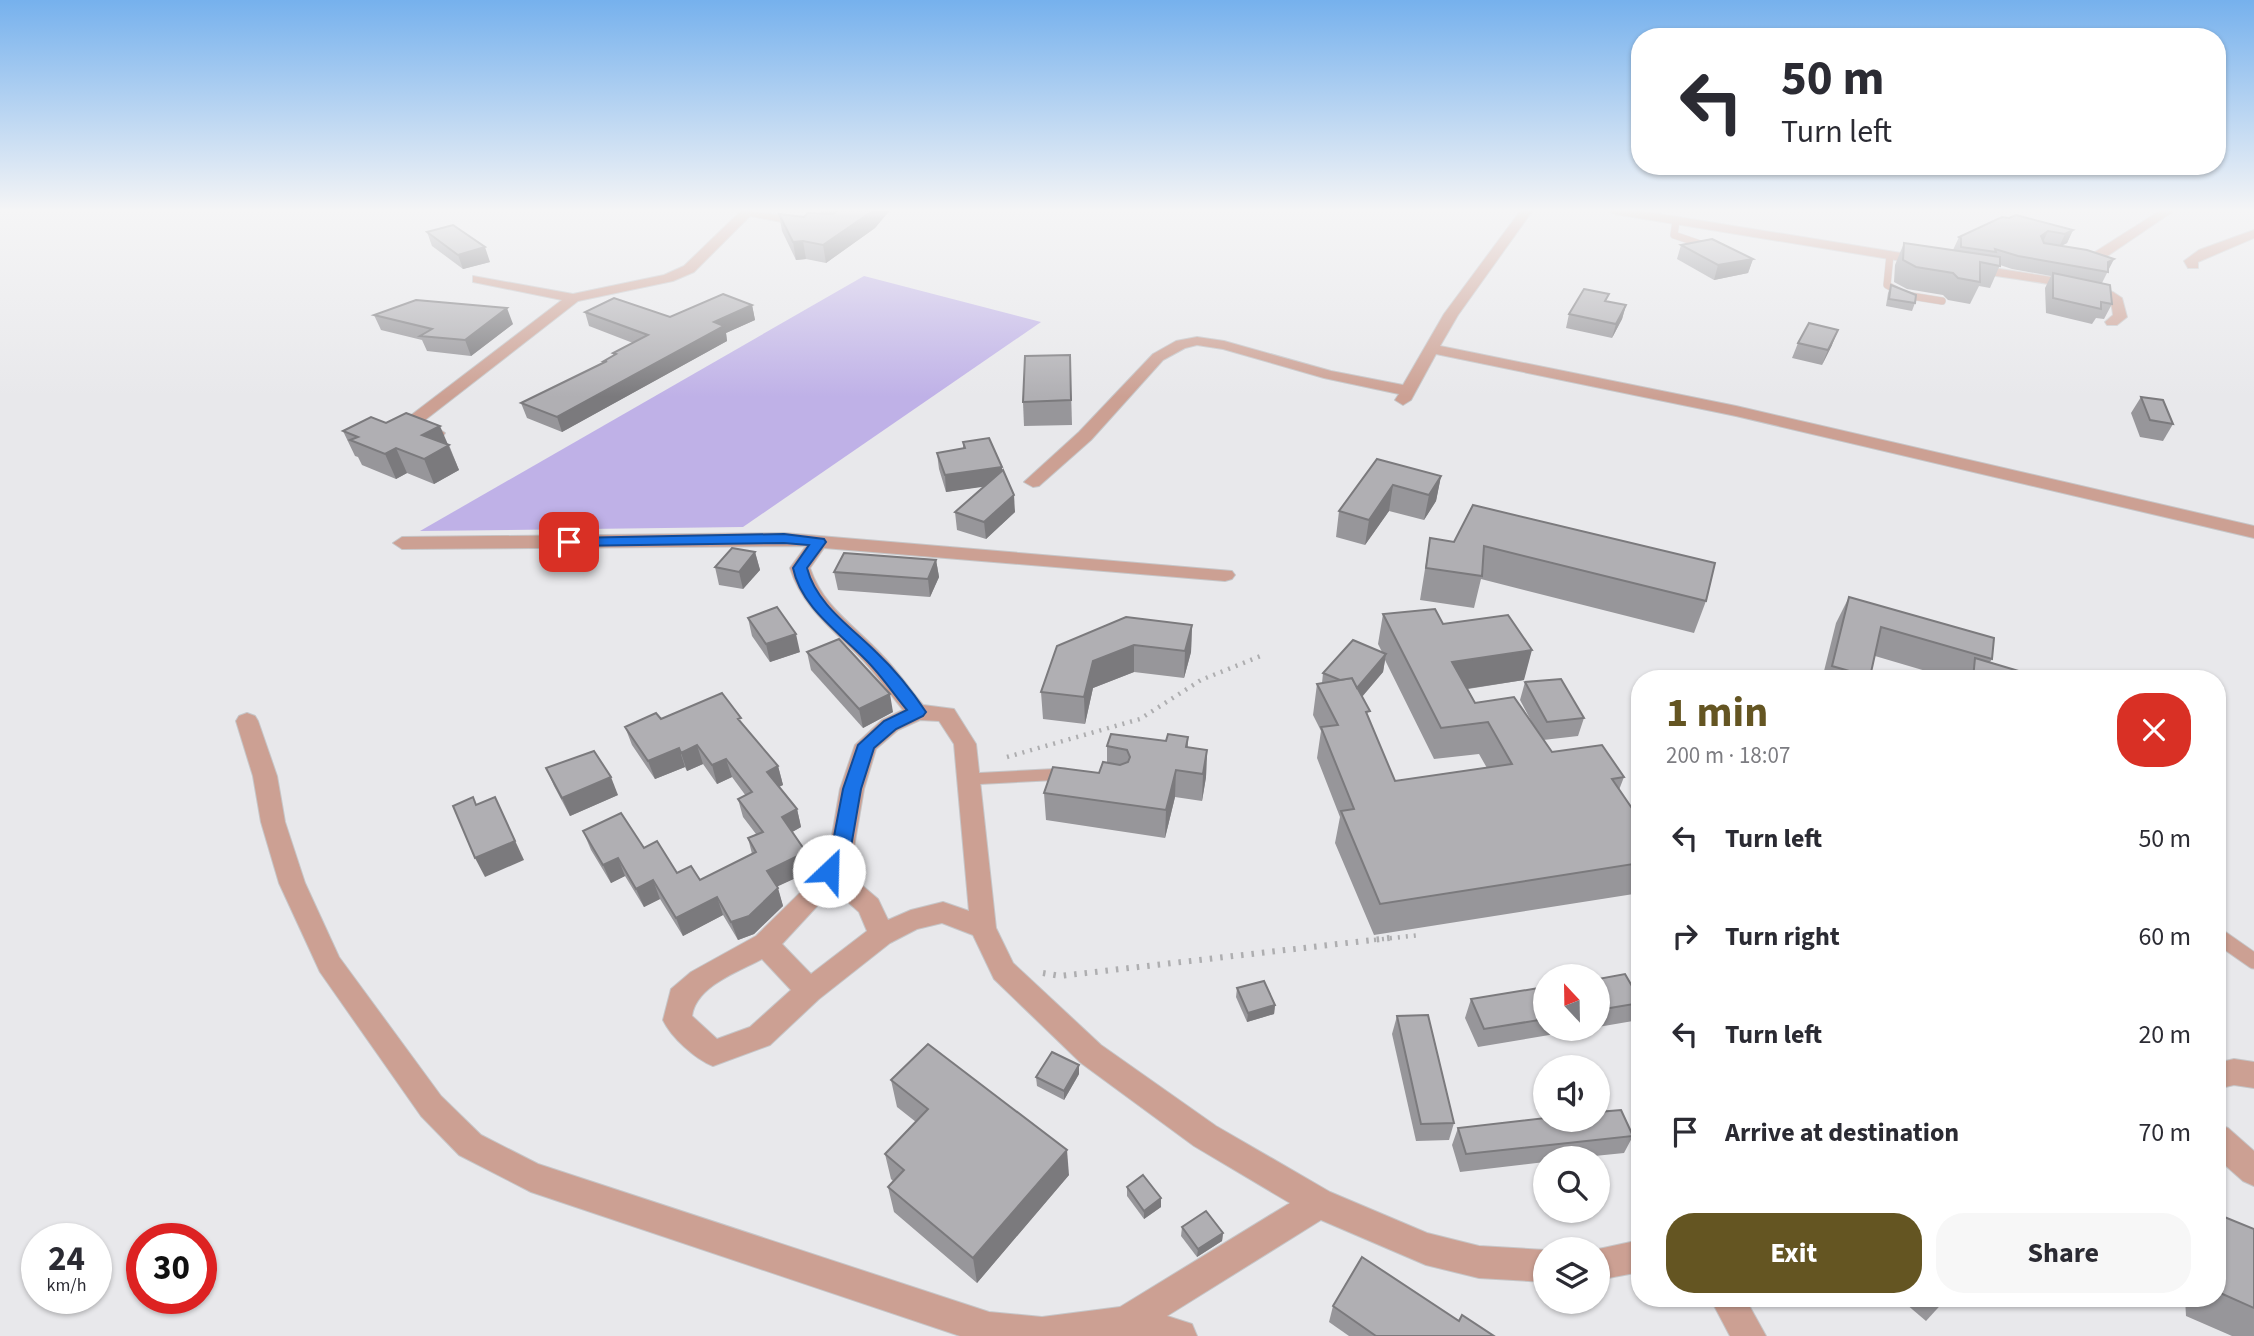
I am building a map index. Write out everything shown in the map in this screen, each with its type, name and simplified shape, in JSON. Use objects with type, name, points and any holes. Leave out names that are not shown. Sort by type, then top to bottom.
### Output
[{"type":"street","points":[[478,279],[573,298],[683,272]]},
{"type":"street","points":[[1033,482],[1085,436],[1158,357],[1181,344],[1197,341],[1224,345],[1406,395],[1451,314],[1481,272]]},
{"type":"street","points":[[1996,272],[2080,286],[2110,295],[2119,307],[2120,317],[2112,322]]},
{"type":"street","points":[[443,436],[416,422],[416,419],[573,298]]},
{"type":"street","points":[[1431,349],[1749,414],[2254,532]]},
{"type":"street","points":[[401,543],[784,538],[1225,575]]},
{"type":"street","points":[[819,542],[800,568],[804,586],[815,601],[874,659],[917,712]]},
{"type":"street","points":[[983,928],[943,912],[911,920],[881,934],[808,991],[760,1036],[713,1054],[677,1020],[681,997],[701,980],[765,944],[820,889],[842,847],[852,789],[866,745],[890,725],[917,712],[946,715],[965,744],[983,928],[1003,971],[1091,1054],[1205,1136],[1319,1202],[1426,1250],[1479,1262],[1533,1265]]},
{"type":"street","points":[[247,721],[265,776],[273,822],[292,883],[329,964],[431,1106],[470,1145],[530,1177],[946,1317],[989,1329],[1042,1334],[1125,1323],[1180,1336]]},
{"type":"street","points":[[829,871],[869,906],[881,934]]},
{"type":"street","points":[[765,944],[808,991]]},
{"type":"street","points":[[2226,1074],[2254,1074]]},
{"type":"street","points":[[2226,1146],[2254,1171]]},
{"type":"street","points":[[2226,1161],[2254,1171]]},
{"type":"street","points":[[1125,1323],[1319,1202]]},
{"type":"street","points":[[1610,1262],[1631,1258]]},
{"type":"street","points":[[1732,1307],[1749,1336]]},
{"type":"lane","points":[[1888,272],[1887,285],[1890,289],[1942,301]]},
{"type":"lane","points":[[970,779],[1043,773],[1081,777]]},
{"type":"lane","points":[[2226,942],[2254,961]]},
{"type":"path","points":[[970,779],[1015,753],[1140,719],[1201,680],[1263,655]]},
{"type":"path","points":[[1003,971],[1060,976],[1420,935]]},
{"type":"shaded area","points":[[864,276],[1041,322],[743,527],[420,531]]},
{"type":"building","points":[[1949,272],[1980,272],[1980,282],[1958,278]]},
{"type":"building","points":[[2053,273],[2110,285],[2112,304],[2101,302],[2101,309],[2053,298]]},
{"type":"building","points":[[1891,285],[1916,295],[1915,303],[1889,299]]},
{"type":"building","points":[[1584,289],[1609,294],[1605,301],[1626,305],[1616,324],[1569,314]]},
{"type":"building","points":[[723,294],[752,305],[714,322],[724,326],[557,417],[521,403],[607,361],[604,361],[616,354],[613,353],[648,335],[585,312],[614,298],[670,317]]},
{"type":"building","points":[[416,300],[507,308],[465,340],[420,336],[432,329],[374,315]]},
{"type":"building","points":[[1809,323],[1838,330],[1828,350],[1798,343]]},
{"type":"building","points":[[1070,355],[1071,400],[1023,402],[1025,356]]},
{"type":"building","points":[[2141,397],[2163,400],[2173,424],[2150,420]]},
{"type":"building","points":[[406,413],[440,426],[422,435],[449,445],[424,459],[396,448],[385,454],[350,440],[358,437],[343,431],[371,417],[386,423]]},
{"type":"building","points":[[989,438],[1002,467],[945,475],[937,453],[965,448],[963,442]]},
{"type":"building","points":[[1377,459],[1441,476],[1429,495],[1393,485],[1369,520],[1339,511]]},
{"type":"building","points":[[1003,470],[1014,495],[984,522],[955,512]]},
{"type":"building","points":[[1473,505],[1715,563],[1706,601],[1484,546],[1482,576],[1426,568],[1430,538],[1454,542]]},
{"type":"building","points":[[732,548],[755,552],[739,572],[715,567]]},
{"type":"building","points":[[844,553],[936,560],[928,579],[834,572]]},
{"type":"building","points":[[1849,597],[1994,638],[1992,659],[1881,627],[1872,670],[1846,670],[1832,666]]},
{"type":"building","points":[[777,607],[796,634],[766,644],[748,618]]},
{"type":"building","points":[[1435,609],[1443,624],[1508,615],[1532,650],[1452,662],[1475,703],[1514,697],[1552,752],[1602,745],[1624,777],[1612,779],[1631,807],[1631,864],[1380,904],[1341,811],[1354,809],[1321,727],[1338,725],[1317,684],[1352,678],[1370,711],[1366,712],[1395,781],[1512,764],[1488,722],[1441,728],[1383,614]]},
{"type":"building","points":[[1126,617],[1192,625],[1185,651],[1134,645],[1093,661],[1084,697],[1041,692],[1057,646]]},
{"type":"building","points":[[839,639],[890,694],[859,709],[807,652]]},
{"type":"building","points":[[1353,640],[1386,654],[1357,688],[1352,678],[1340,680],[1323,673]]},
{"type":"building","points":[[1975,658],[2015,670],[1974,670]]},
{"type":"building","points":[[1561,679],[1584,718],[1547,722],[1525,682]]},
{"type":"building","points":[[722,693],[741,718],[738,719],[778,766],[767,772],[797,809],[782,817],[806,852],[767,871],[778,888],[749,916],[731,922],[717,897],[676,918],[653,880],[636,889],[618,858],[603,865],[583,831],[621,813],[644,848],[657,841],[677,873],[691,866],[700,880],[756,852],[748,838],[763,832],[738,799],[752,792],[726,759],[712,765],[697,745],[681,753],[679,748],[648,761],[625,727],[656,713],[661,719]]},
{"type":"building","points":[[1111,734],[1166,741],[1168,734],[1188,737],[1186,747],[1207,750],[1203,774],[1176,770],[1166,810],[1044,793],[1053,767],[1099,773],[1103,762],[1120,765],[1128,762],[1130,757],[1127,750],[1107,746]]},
{"type":"building","points":[[594,751],[611,777],[562,798],[546,768]]},
{"type":"building","points":[[473,797],[476,805],[495,797],[515,841],[475,858],[453,806]]},
{"type":"building","points":[[1625,974],[1631,984],[1631,1004],[1610,1008],[1610,977]]},
{"type":"building","points":[[1264,981],[1275,1005],[1248,1013],[1237,988]]},
{"type":"building","points":[[1533,989],[1533,1021],[1484,1029],[1471,999]]},
{"type":"building","points":[[1428,1015],[1454,1123],[1421,1124],[1397,1016]]},
{"type":"building","points":[[928,1044],[1067,1150],[973,1258],[888,1187],[904,1170],[885,1154],[928,1109],[891,1080]]},
{"type":"building","points":[[1052,1052],[1079,1065],[1064,1091],[1036,1077]]},
{"type":"building","points":[[1621,1110],[1631,1136],[1466,1154],[1458,1128],[1533,1119],[1533,1132],[1610,1132],[1610,1111]]},
{"type":"building","points":[[1143,1175],[1161,1198],[1144,1211],[1127,1187]]},
{"type":"building","points":[[1206,1211],[1223,1233],[1198,1249],[1182,1227]]},
{"type":"building","points":[[2226,1218],[2254,1229],[2254,1308],[2226,1296]]},
{"type":"building","points":[[1362,1257],[1459,1321],[1462,1315],[1494,1336],[1376,1336],[1333,1306]]},
{"type":"route","points":[[569,542],[784,538],[819,542],[800,568],[804,586],[815,601],[874,659],[917,712],[890,725],[866,745],[852,789],[842,847],[829,871]]}]
